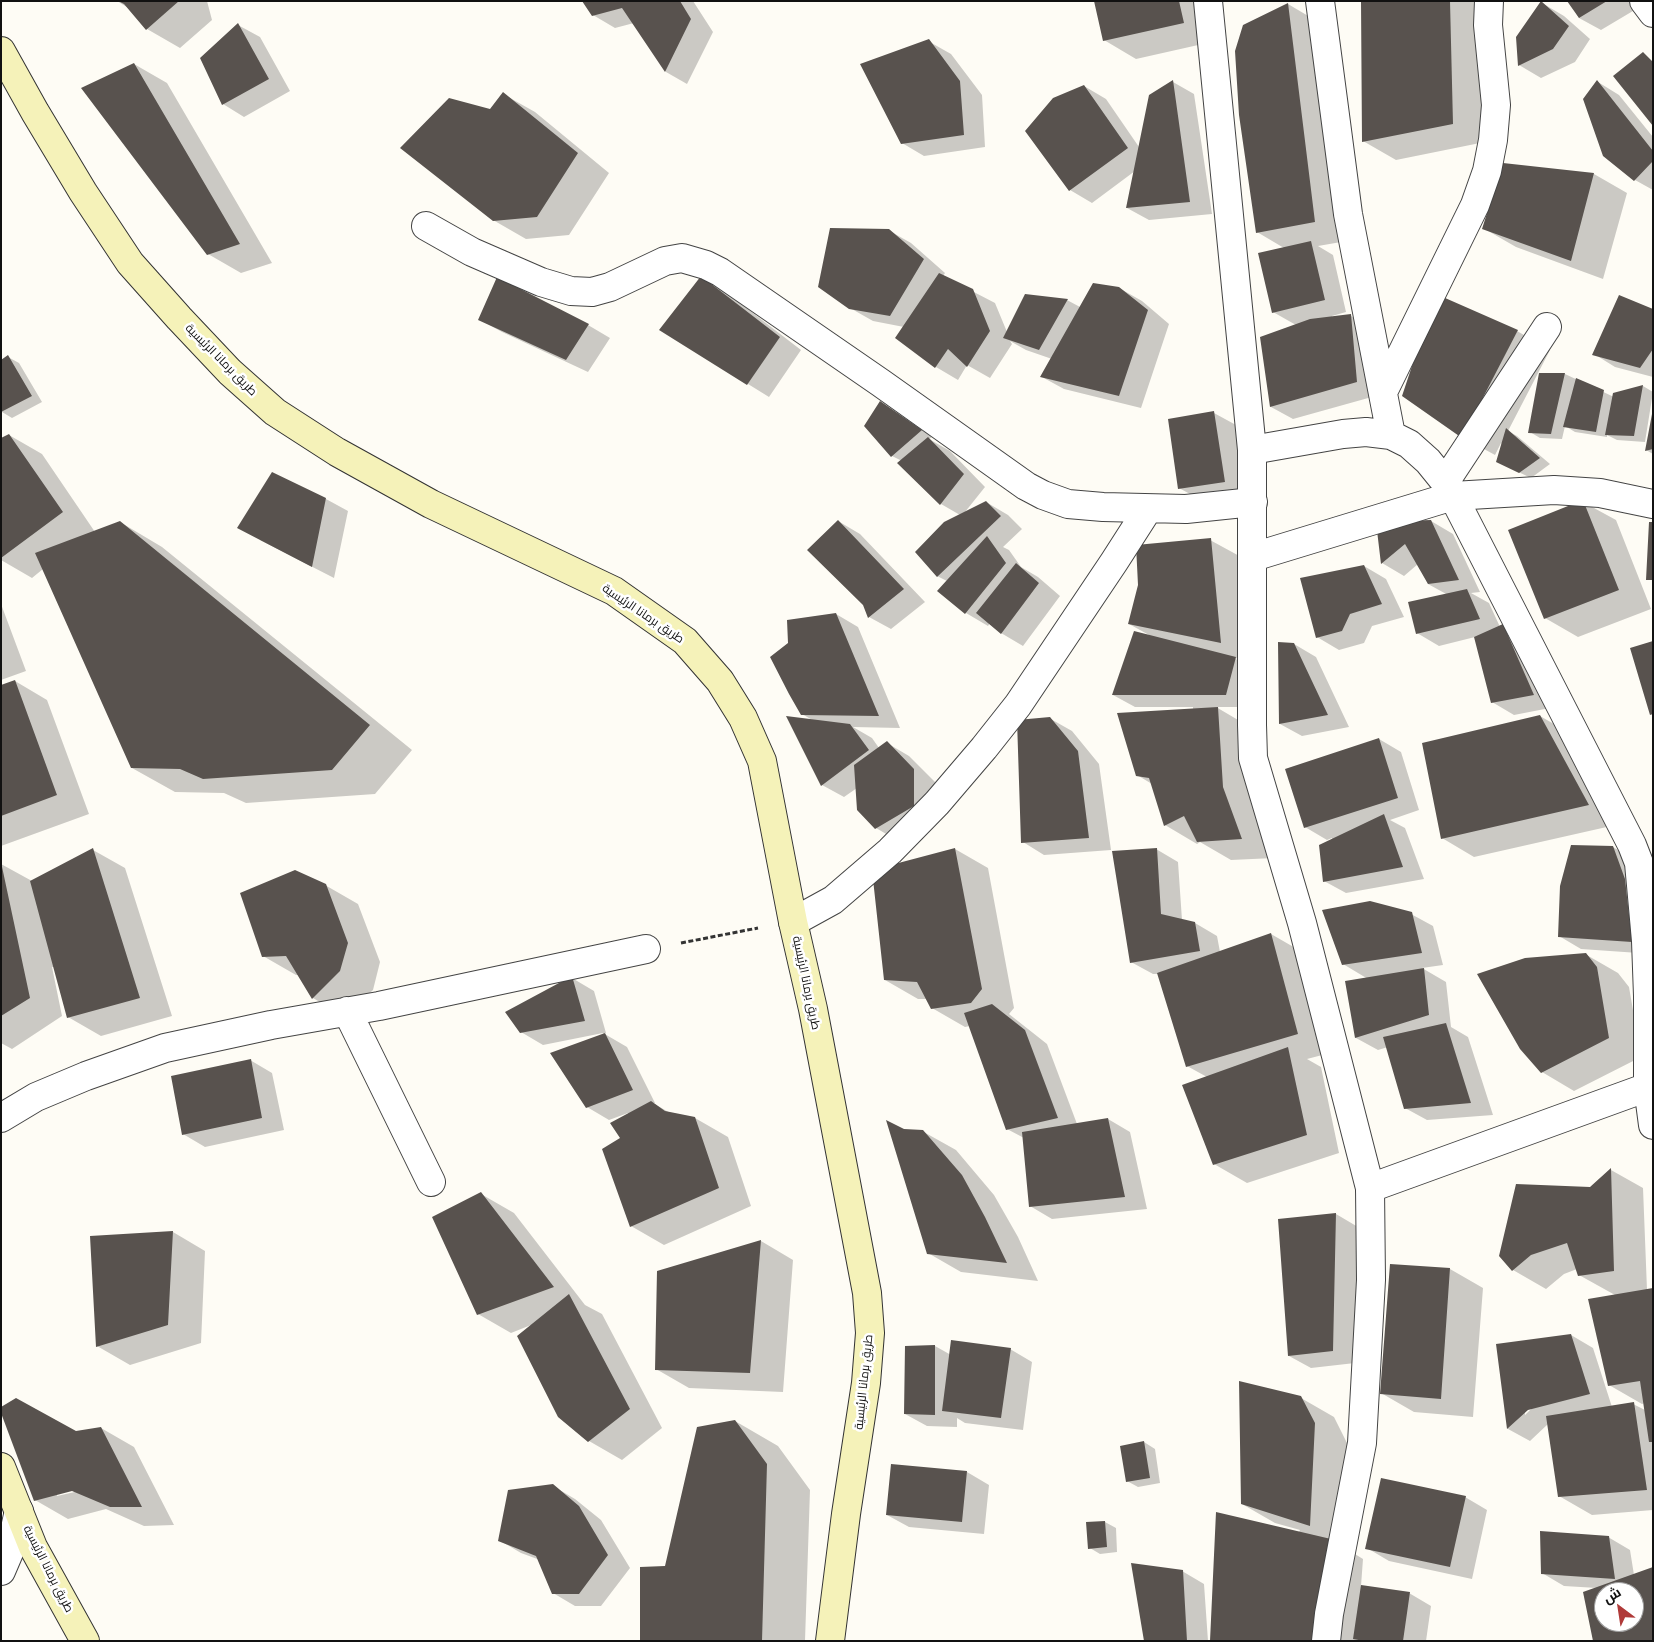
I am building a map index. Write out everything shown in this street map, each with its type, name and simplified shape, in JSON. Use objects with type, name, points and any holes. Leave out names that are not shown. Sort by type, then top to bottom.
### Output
[{"type":"main road","name":"طريق برمانا الرئيسية","points":[[1,52],[83,192],[130,263],[230,372],[275,412],[337,452],[431,504],[614,591],[685,641],[720,681],[743,718],[762,761],[793,922],[813,1009],[867,1292],[870,1332],[866,1383],[846,1514],[830,1641]]},
{"type":"main road","name":"طريق برمانا الرئيسية","points":[[1,1467],[33,1547],[85,1641]]},
{"type":"street","points":[[1208,1],[1252,450],[1253,758],[1302,923],[1370,1188],[1371,1280],[1362,1443],[1329,1614],[1326,1641]]},
{"type":"street","points":[[1320,1],[1348,214],[1391,435]]},
{"type":"street","points":[[1383,392],[1475,205],[1487,171],[1493,140],[1496,105],[1488,25],[1489,1]]},
{"type":"street","points":[[1644,1],[1653,12]]},
{"type":"street","points":[[426,226],[472,252],[541,282],[572,291],[592,292],[610,287],[665,261],[682,258],[706,265],[720,272],[881,382],[1026,486],[1043,495],[1068,504],[1148,509],[1186,509],[1253,502]]},
{"type":"street","points":[[1449,489],[1547,327]]},
{"type":"street","points":[[1252,450],[1343,434],[1366,432],[1391,435],[1409,444],[1428,461],[1449,489],[1632,845],[1639,863],[1646,941],[1648,1086],[1653,1125]]},
{"type":"street","points":[[1253,557],[1449,489],[1554,490],[1600,493],[1653,504]]},
{"type":"street","points":[[793,922],[833,900],[890,851],[937,803],[1018,705],[1148,509]]},
{"type":"street","points":[[1,1118],[36,1097],[86,1076],[165,1048],[271,1025],[379,1006],[646,950]]},
{"type":"street","points":[[347,1011],[431,1182]]},
{"type":"street","points":[[1370,1188],[1648,1086]]},
{"type":"street","points":[[1,1571],[10,1550],[19,1511]]},
{"type":"path","points":[[646,950],[793,922]]},
{"type":"building","points":[[118,1],[179,1],[146,30],[124,4]]},
{"type":"building","points":[[582,1],[680,1],[691,19],[665,72],[622,8],[592,16]]},
{"type":"building","points":[[1094,1],[1179,1],[1184,23],[1103,41]]},
{"type":"building","points":[[1361,1],[1450,1],[1453,124],[1362,142]]},
{"type":"building","points":[[1541,1],[1569,26],[1553,49],[1518,66],[1516,37]]},
{"type":"building","points":[[1567,1],[1607,1],[1579,18]]},
{"type":"building","points":[[1288,3],[1315,222],[1256,233],[1239,115],[1235,51],[1243,25]]},
{"type":"building","points":[[238,23],[269,79],[222,105],[200,58]]},
{"type":"building","points":[[929,39],[960,81],[964,135],[901,144],[860,64]]},
{"type":"building","points":[[1643,52],[1653,62],[1653,126],[1613,76]]},
{"type":"building","points":[[134,63],[240,244],[207,255],[81,88]]},
{"type":"building","points":[[1173,80],[1190,202],[1126,208],[1149,95]]},
{"type":"building","points":[[1597,80],[1653,151],[1653,161],[1634,181],[1603,156],[1583,99]]},
{"type":"building","points":[[1084,85],[1128,148],[1069,191],[1025,131],[1053,98]]},
{"type":"building","points":[[503,92],[578,153],[537,217],[493,221],[400,148],[449,98],[490,109]]},
{"type":"building","points":[[1503,163],[1594,173],[1571,261],[1482,229]]},
{"type":"building","points":[[830,228],[889,229],[924,259],[890,316],[849,309],[818,287]]},
{"type":"building","points":[[1311,241],[1325,300],[1272,313],[1258,253]]},
{"type":"building","points":[[939,273],[973,289],[990,331],[967,367],[948,349],[935,368],[895,338]]},
{"type":"building","points":[[701,276],[780,337],[747,385],[659,330]]},
{"type":"building","points":[[497,277],[589,324],[566,360],[478,320]]},
{"type":"building","points":[[1093,283],[1119,287],[1148,310],[1119,396],[1040,377]]},
{"type":"building","points":[[1025,294],[1068,299],[1039,350],[1003,338]]},
{"type":"building","points":[[1436,294],[1518,330],[1462,438],[1402,396]]},
{"type":"building","points":[[1619,295],[1653,309],[1653,349],[1640,368],[1592,355]]},
{"type":"building","points":[[1351,314],[1357,382],[1270,407],[1260,337],[1310,319]]},
{"type":"building","points":[[8,355],[32,396],[1,412],[1,360]]},
{"type":"building","points":[[1539,373],[1565,373],[1551,434],[1528,433]]},
{"type":"building","points":[[1576,378],[1604,390],[1596,432],[1563,427]]},
{"type":"building","points":[[1643,385],[1634,436],[1605,435],[1613,393]]},
{"type":"building","points":[[880,401],[922,430],[891,457],[864,426]]},
{"type":"building","points":[[1214,411],[1225,482],[1178,489],[1168,419]]},
{"type":"building","points":[[1652,414],[1653,449],[1645,451]]},
{"type":"building","points":[[1506,428],[1540,458],[1519,473],[1496,462]]},
{"type":"building","points":[[9,434],[63,512],[1,558],[1,438]]},
{"type":"building","points":[[928,437],[964,474],[940,505],[897,463]]},
{"type":"building","points":[[272,472],[326,498],[312,567],[237,528]]},
{"type":"building","points":[[1583,500],[1619,590],[1544,619],[1508,530]]},
{"type":"building","points":[[986,501],[1001,516],[937,577],[915,552],[944,522]]},
{"type":"building","points":[[838,520],[904,589],[868,618],[863,605],[807,550]]},
{"type":"building","points":[[1431,520],[1459,580],[1428,584],[1405,544],[1381,564],[1376,522]]},
{"type":"building","points":[[120,521],[370,725],[332,770],[203,779],[180,769],[131,768],[35,553]]},
{"type":"building","points":[[1649,522],[1653,522],[1653,580],[1646,580]]},
{"type":"building","points":[[987,536],[1006,563],[965,614],[937,591]]},
{"type":"building","points":[[1211,538],[1221,643],[1128,624],[1138,585],[1136,545]]},
{"type":"building","points":[[1016,563],[1039,583],[1001,634],[976,613]]},
{"type":"building","points":[[1364,565],[1382,604],[1350,614],[1342,631],[1316,638],[1300,578]]},
{"type":"building","points":[[1467,589],[1480,619],[1416,634],[1408,602]]},
{"type":"building","points":[[836,613],[879,716],[801,715],[770,657],[788,643],[787,620]]},
{"type":"building","points":[[1503,624],[1534,695],[1491,703],[1474,637]]},
{"type":"building","points":[[1134,631],[1236,657],[1226,695],[1112,695]]},
{"type":"building","points":[[1653,641],[1653,714],[1650,715],[1630,648]]},
{"type":"building","points":[[1278,642],[1294,643],[1328,715],[1279,724]]},
{"type":"building","points":[[15,680],[57,795],[1,816],[1,685]]},
{"type":"building","points":[[1218,707],[1223,787],[1242,839],[1197,842],[1184,816],[1164,826],[1149,778],[1136,776],[1117,713]]},
{"type":"building","points":[[1540,715],[1589,805],[1441,839],[1422,743]]},
{"type":"building","points":[[786,716],[850,724],[869,750],[821,786]]},
{"type":"building","points":[[1050,717],[1078,751],[1089,838],[1021,843],[1017,720]]},
{"type":"building","points":[[1379,738],[1398,798],[1304,828],[1285,769]]},
{"type":"building","points":[[887,741],[914,769],[914,806],[875,829],[857,810],[854,765]]},
{"type":"building","points":[[1384,814],[1403,867],[1323,882],[1319,845]]},
{"type":"building","points":[[1571,845],[1613,846],[1625,879],[1632,942],[1558,937],[1560,886]]},
{"type":"building","points":[[93,848],[140,998],[67,1018],[30,881]]},
{"type":"building","points":[[955,848],[982,989],[971,1003],[931,1009],[917,982],[884,980],[872,870]]},
{"type":"building","points":[[1157,848],[1161,914],[1195,922],[1200,951],[1130,963],[1112,851]]},
{"type":"building","points":[[1,862],[30,998],[1,1016]]},
{"type":"building","points":[[295,870],[326,884],[348,943],[340,971],[312,999],[286,956],[262,957],[240,893]]},
{"type":"building","points":[[1370,901],[1412,912],[1422,953],[1342,965],[1322,910]]},
{"type":"building","points":[[1271,933],[1298,1034],[1186,1067],[1157,973]]},
{"type":"building","points":[[1586,953],[1597,967],[1609,1038],[1541,1073],[1520,1049],[1477,974],[1525,958]]},
{"type":"building","points":[[1424,968],[1429,1015],[1355,1038],[1345,981]]},
{"type":"building","points":[[572,976],[585,1021],[520,1033],[505,1012]]},
{"type":"building","points":[[992,1004],[1025,1030],[1058,1118],[1006,1130],[964,1013]]},
{"type":"building","points":[[1446,1023],[1471,1103],[1404,1109],[1383,1037]]},
{"type":"building","points":[[605,1033],[633,1090],[586,1108],[550,1053]]},
{"type":"building","points":[[1288,1047],[1307,1135],[1213,1165],[1182,1085]]},
{"type":"building","points":[[251,1059],[262,1118],[182,1135],[171,1076]]},
{"type":"building","points":[[651,1101],[665,1111],[695,1117],[719,1188],[630,1227],[602,1149],[620,1138],[610,1123]]},
{"type":"building","points":[[1108,1118],[1125,1197],[1029,1207],[1022,1132]]},
{"type":"building","points":[[886,1120],[904,1129],[923,1130],[962,1175],[1007,1263],[927,1254]]},
{"type":"building","points":[[1611,1168],[1614,1271],[1578,1276],[1567,1243],[1531,1255],[1512,1271],[1499,1256],[1516,1184],[1590,1187]]},
{"type":"building","points":[[481,1192],[554,1287],[477,1315],[432,1217]]},
{"type":"building","points":[[1336,1213],[1333,1351],[1288,1356],[1278,1219]]},
{"type":"building","points":[[173,1231],[168,1325],[96,1347],[90,1236]]},
{"type":"building","points":[[761,1240],[750,1373],[655,1370],[657,1271]]},
{"type":"building","points":[[1390,1264],[1450,1268],[1441,1399],[1380,1394]]},
{"type":"building","points":[[1653,1288],[1653,1442],[1649,1442],[1640,1381],[1608,1386],[1588,1299]]},
{"type":"building","points":[[569,1294],[630,1409],[588,1442],[558,1417],[517,1336]]},
{"type":"building","points":[[1571,1334],[1590,1394],[1528,1410],[1507,1429],[1496,1344]]},
{"type":"building","points":[[951,1340],[1011,1348],[1001,1418],[942,1411]]},
{"type":"building","points":[[935,1345],[935,1415],[904,1414],[905,1346]]},
{"type":"building","points":[[1239,1381],[1301,1396],[1315,1423],[1310,1526],[1241,1504]]},
{"type":"building","points":[[16,1398],[76,1431],[101,1427],[142,1507],[110,1507],[72,1491],[34,1501],[1,1413],[1,1407]]},
{"type":"building","points":[[1634,1402],[1647,1490],[1558,1497],[1546,1416]]},
{"type":"building","points":[[735,1420],[767,1464],[762,1641],[640,1641],[640,1567],[665,1566],[697,1427]]},
{"type":"building","points":[[1144,1441],[1150,1478],[1126,1482],[1120,1446]]},
{"type":"building","points":[[891,1464],[967,1471],[962,1522],[886,1515]]},
{"type":"building","points":[[1381,1478],[1466,1496],[1450,1567],[1365,1549]]},
{"type":"building","points":[[553,1484],[579,1506],[608,1555],[579,1594],[552,1594],[536,1556],[498,1541],[508,1490]]},
{"type":"building","points":[[1216,1512],[1331,1539],[1323,1641],[1210,1641]]},
{"type":"building","points":[[1105,1521],[1107,1547],[1088,1549],[1086,1522]]},
{"type":"building","points":[[1540,1531],[1609,1536],[1615,1579],[1541,1574]]},
{"type":"building","points":[[1131,1563],[1183,1570],[1187,1641],[1144,1641]]},
{"type":"building","points":[[1653,1567],[1653,1641],[1593,1641],[1583,1592],[1594,1588],[1594,1632],[1644,1632],[1644,1582],[1611,1582]]},
{"type":"building","points":[[1361,1585],[1410,1592],[1403,1641],[1364,1641],[1353,1639]]}]
